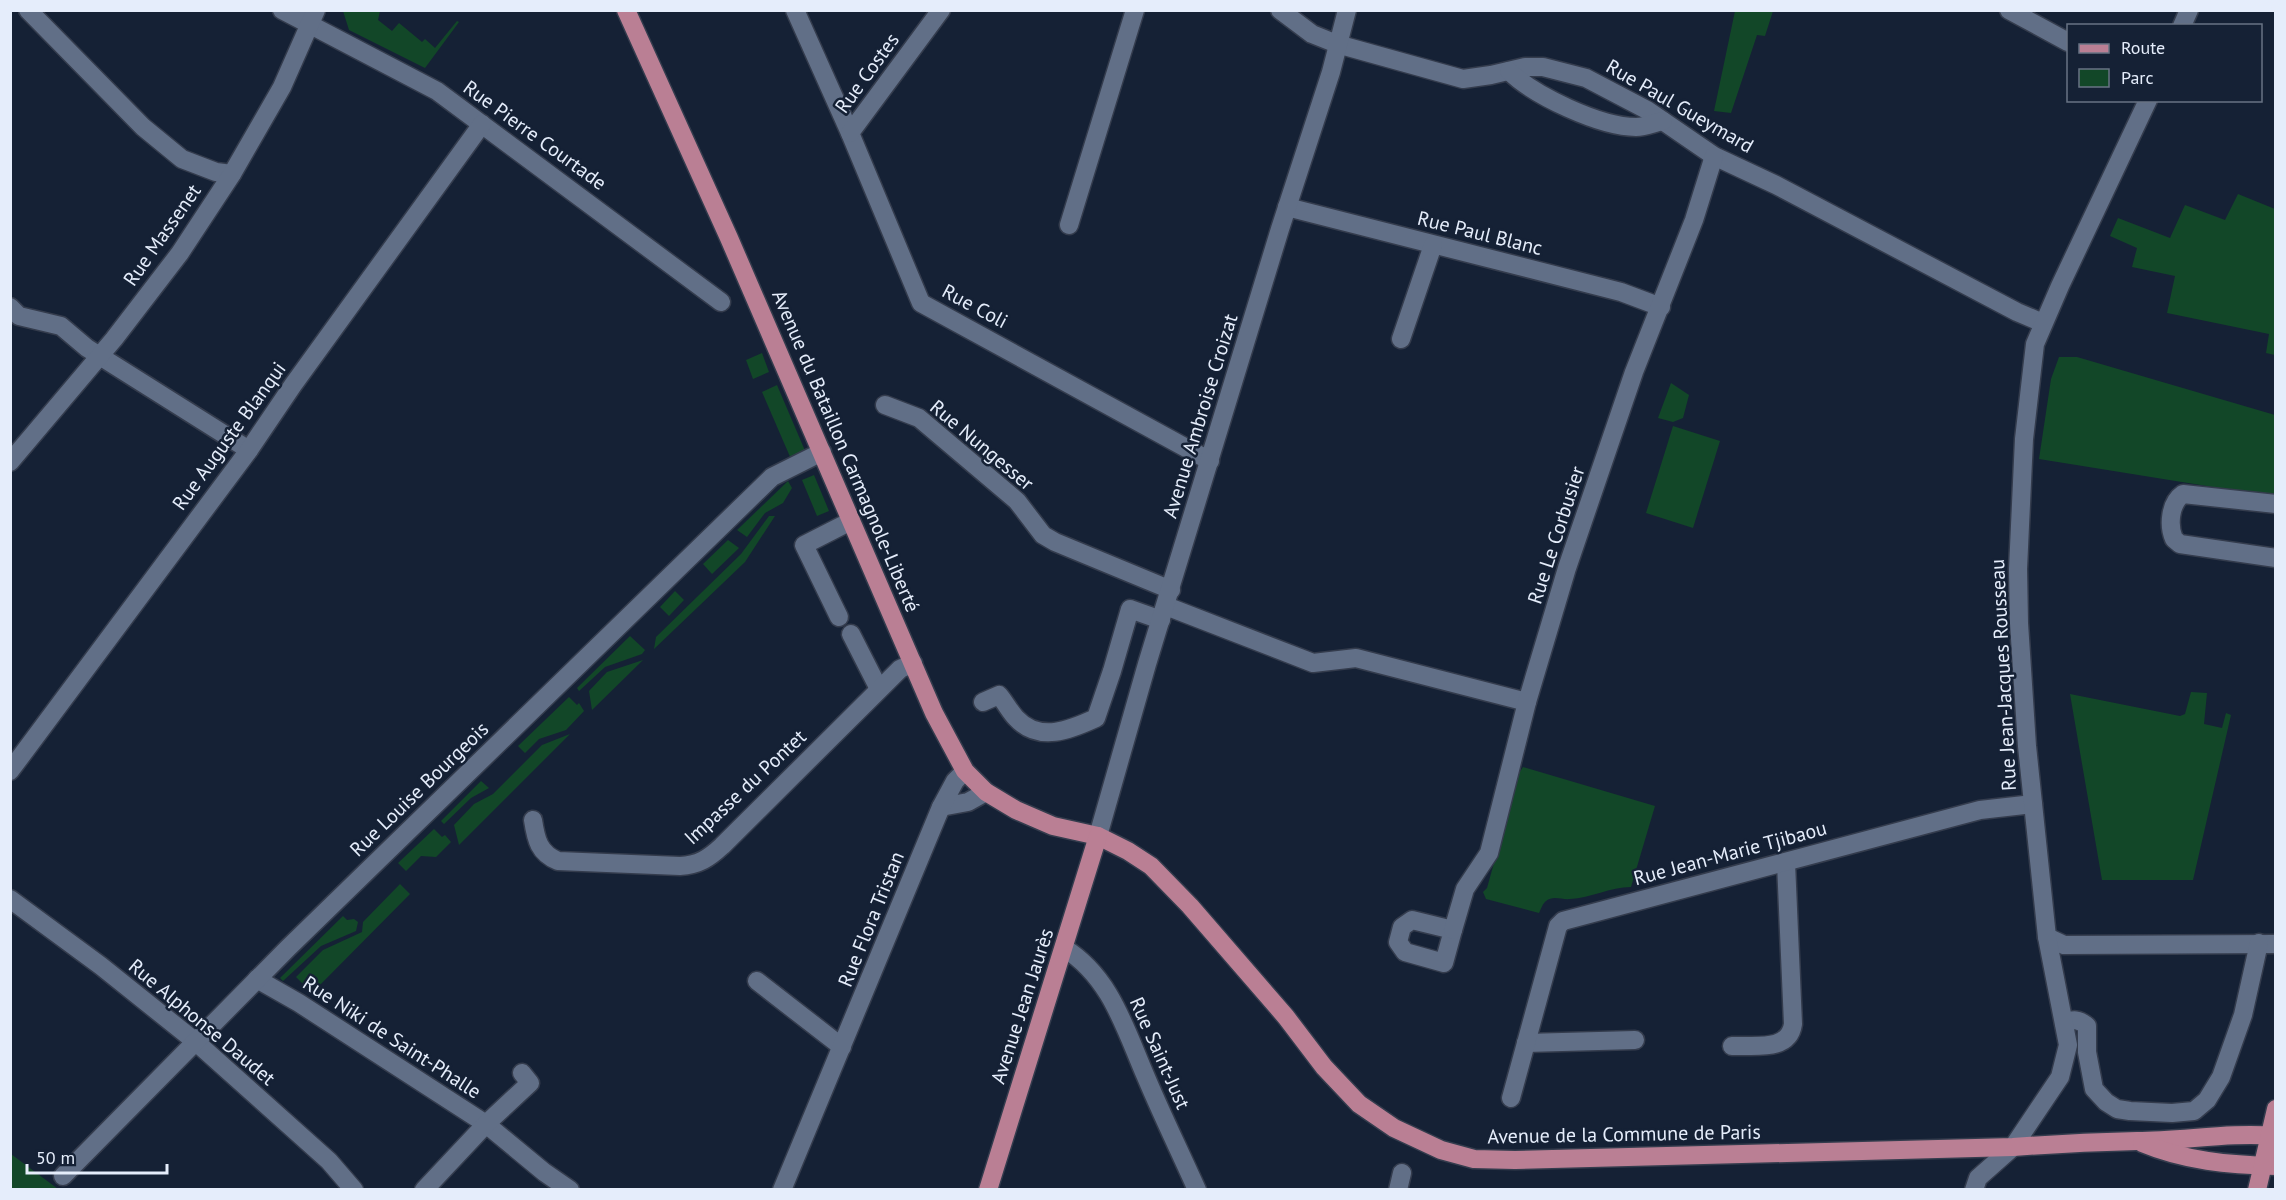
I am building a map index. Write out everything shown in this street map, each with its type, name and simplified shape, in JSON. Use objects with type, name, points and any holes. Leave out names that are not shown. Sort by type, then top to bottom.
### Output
[{"type":"main road","name":"Avenue du Bataillon Carmagnole-Liberté","points":[[626,10],[729,238],[934,713],[966,771],[986,792],[1016,810],[1053,826],[1098,836]]},
{"type":"main road","name":"Avenue Jean Jaurès","points":[[988,1190],[1098,836]]},
{"type":"main road","name":"Avenue de la Commune de Paris","points":[[1098,836],[1128,850],[1151,866],[1191,906],[1286,1017],[1324,1067],[1359,1104],[1394,1128],[1441,1150],[1474,1159],[1515,1160],[2013,1147],[2074,1142],[2137,1142],[2215,1135],[2273,1141]]},
{"type":"main road","points":[[2257,1190],[2269,1166],[2276,1109]]},
{"type":"main road","name":"Avenue de la Commune de Paris","points":[[2137,1142],[2166,1154],[2197,1160],[2226,1165],[2269,1166]]},
{"type":"street","points":[[28,10],[143,126],[182,159],[216,172],[232,174]]},
{"type":"street","name":"Rue Pierre Courtade","points":[[282,10],[312,18],[437,91],[722,302]]},
{"type":"street","name":"Rue Costes","points":[[850,133],[941,10]]},
{"type":"street","points":[[1069,225],[1135,10]]},
{"type":"street","name":"Rue Paul Gueymard","points":[[1280,10],[1312,34],[1337,44],[1463,79],[1525,67],[1543,67],[1586,78],[1628,99],[1714,156],[1776,185],[2018,312],[2043,322]]},
{"type":"street","name":"Avenue Ambroise Croizat","points":[[1098,836],[1347,10]]},
{"type":"street","points":[[2009,10],[2067,41]]},
{"type":"street","name":"Rue Coli","points":[[798,17],[850,133],[921,303],[1210,461]]},
{"type":"street","name":"Rue Massenet","points":[[10,462],[99,356],[180,253],[232,174],[282,87],[312,18]]},
{"type":"street","points":[[1509,71],[1522,84],[1538,94],[1582,114],[1626,127],[1639,127],[1663,121]]},
{"type":"street","name":"Rue Jean-Jacques Rousseau","points":[[1974,1190],[1978,1178],[2013,1147],[2060,1077],[2068,1045],[2047,937],[2027,746],[2020,651],[2018,569],[2024,439],[2035,344],[2043,322],[2147,102]]},
{"type":"street","name":"Rue Auguste Blanqui","points":[[10,771],[249,450],[482,124]]},
{"type":"street","name":"Rue Le Corbusier","points":[[1453,930],[1465,889],[1489,853],[1527,702],[1567,568],[1634,372],[1691,229],[1714,156]]},
{"type":"street","name":"Rue Paul Blanc","points":[[1287,207],[1621,292],[1661,307]]},
{"type":"street","points":[[1401,339],[1433,244]]},
{"type":"street","points":[[10,307],[19,316],[61,326],[99,356],[249,450]]},
{"type":"street","name":"Rue Nungesser","points":[[885,405],[919,418],[1017,501],[1043,535],[1166,606]]},
{"type":"street","name":"Rue Louise Bourgeois","points":[[63,1176],[257,980],[772,477],[822,452]]},
{"type":"street","points":[[2276,504],[2183,494],[2175,501],[2170,524],[2174,539],[2180,544],[2276,558]]},
{"type":"street","points":[[838,617],[804,545],[851,521]]},
{"type":"street","points":[[983,702],[999,694],[1017,720],[1040,733],[1071,729],[1096,718],[1130,609],[1166,606],[1313,663],[1356,658],[1527,702]]},
{"type":"street","points":[[850,634],[879,689]]},
{"type":"street","name":"Impasse du Pontet","points":[[533,820],[540,849],[547,856],[558,861],[693,866],[710,857],[722,846],[879,689],[900,669],[913,663]]},
{"type":"street","name":"Rue Flora Tristan","points":[[782,1190],[941,807],[955,781],[966,771]]},
{"type":"street","points":[[941,807],[968,802],[986,792]]},
{"type":"street","name":"Rue Jean-Marie Tjibaou","points":[[1511,1098],[1558,926],[1563,921],[1980,810],[2033,804]]},
{"type":"street","points":[[1732,1046],[1778,1044],[1786,1041],[1792,1034],[1786,863]]},
{"type":"street","name":"Rue Alphonse Daudet","points":[[10,899],[101,966],[196,1042],[329,1161],[354,1190]]},
{"type":"street","points":[[2047,937],[2064,945],[2267,944],[2221,1077],[2207,1100],[2193,1111],[2172,1113],[2117,1109],[2094,1089],[2086,1052],[2087,1026],[2081,1021],[2072,1020],[2064,1023]]},
{"type":"street","name":"Rue Saint-Just","points":[[1064,948],[1081,960],[1097,976],[1125,1010],[1145,1077],[1197,1190]]},
{"type":"street","name":"Rue Niki de Saint-Phalle","points":[[257,980],[299,1003],[486,1124],[424,1190]]},
{"type":"street","points":[[756,981],[842,1047]]},
{"type":"street","points":[[1526,1042],[1635,1040]]},
{"type":"street","points":[[522,1073],[530,1083],[486,1124],[544,1172],[570,1190]]},
{"type":"green space","points":[[343,11],[380,11],[378,20],[392,31],[399,23],[422,42],[425,39],[435,48],[457,21],[459,22],[425,68],[349,30]]},
{"type":"green space","points":[[1735,11],[1773,11],[1765,36],[1757,35],[1731,113],[1714,111]]},
{"type":"green space","points":[[2238,194],[2275,209],[2275,355],[2266,353],[2269,334],[2167,313],[2175,276],[2132,267],[2137,248],[2110,236],[2118,218],[2170,238],[2185,205],[2225,220]]},
{"type":"green space","points":[[762,353],[769,372],[753,379],[746,360]]},
{"type":"green space","points":[[2059,357],[2077,357],[2275,415],[2275,497],[2039,459],[2051,379]]},
{"type":"green space","points":[[1671,383],[1689,395],[1683,418],[1673,422],[1658,418]]},
{"type":"green space","points":[[777,385],[806,453],[791,459],[762,392]]},
{"type":"green space","points":[[1673,426],[1720,441],[1693,528],[1646,513]]},
{"type":"green space","points":[[814,475],[829,511],[817,516],[802,480]]},
{"type":"green space","points":[[788,481],[792,488],[783,503],[765,513],[747,537],[737,530]]},
{"type":"green space","points":[[769,516],[775,516],[745,562],[654,649],[656,637],[741,554]]},
{"type":"green space","points":[[728,540],[739,548],[712,574],[703,564]]},
{"type":"green space","points":[[675,591],[684,600],[669,616],[660,607]]},
{"type":"green space","points":[[630,636],[645,650],[642,654],[605,667],[579,691],[577,688]]},
{"type":"green space","points":[[643,660],[592,710],[589,691],[607,672]]},
{"type":"green space","points":[[2191,692],[2207,693],[2204,724],[2222,728],[2226,713],[2231,715],[2193,880],[2102,880],[2070,694],[2180,716],[2185,714]]},
{"type":"green space","points":[[569,697],[577,705],[579,703],[584,711],[566,730],[539,739],[525,753],[518,746]]},
{"type":"green space","points":[[570,734],[459,845],[454,825],[474,804],[493,794],[542,745]]},
{"type":"green space","points":[[1523,767],[1655,806],[1631,887],[1578,898],[1552,898],[1545,902],[1539,913],[1486,899],[1483,892],[1487,888],[1519,773]]},
{"type":"green space","points":[[481,781],[489,788],[471,798],[444,824],[441,821]]},
{"type":"green space","points":[[434,829],[442,837],[445,835],[451,842],[436,857],[421,856],[406,871],[398,863]]},
{"type":"green space","points":[[400,884],[410,894],[312,993],[296,977],[323,950],[362,932],[363,922]]},
{"type":"green space","points":[[343,916],[347,920],[354,919],[358,922],[356,931],[321,946],[283,981],[280,978]]},
{"type":"green space","points":[[11,1154],[58,1189],[11,1189]]}]
